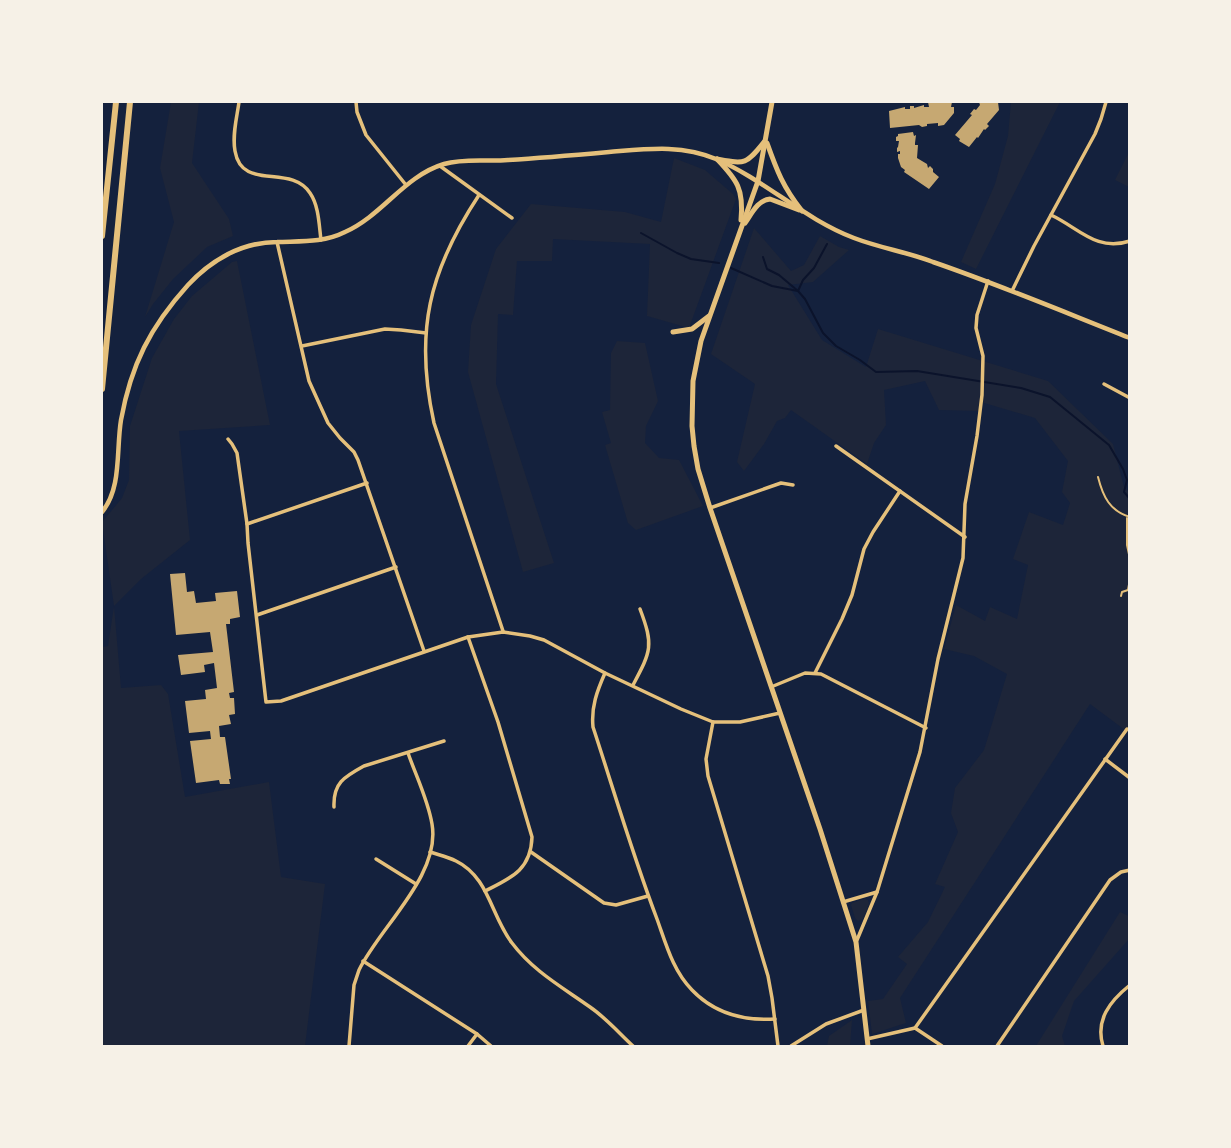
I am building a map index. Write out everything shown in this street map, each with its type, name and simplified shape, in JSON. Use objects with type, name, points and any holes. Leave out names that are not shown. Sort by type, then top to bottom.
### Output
[{"type":"highway","points":[[102,236],[116,102]]},
{"type":"highway","points":[[102,389],[130,102]]},
{"type":"main road","points":[[772,102],[758,181],[709,316],[696,361],[692,425],[696,458],[710,508],[856,942],[868,1046]]},
{"type":"main road","points":[[717,159],[745,162],[766,140]]},
{"type":"main road","points":[[766,140],[779,177],[802,211]]},
{"type":"main road","points":[[717,159],[740,190],[743,205],[740,230]]},
{"type":"main road","points":[[740,230],[758,204],[766,199],[802,211]]},
{"type":"main road","points":[[673,332],[692,330],[709,316]]},
{"type":"street","points":[[239,102],[234,143],[238,159],[246,170],[256,175],[287,177],[307,190],[316,205],[321,240]]},
{"type":"street","points":[[356,102],[366,135],[406,185]]},
{"type":"street","points":[[1012,291],[1095,134],[1106,102]]},
{"type":"street","points":[[102,512],[114,486],[121,424],[137,360],[157,324],[189,285],[212,263],[244,247],[259,243],[321,240],[356,227],[427,171],[463,161],[663,147],[694,151],[717,159],[758,181],[827,226],[856,239],[920,257],[988,281],[1129,338]]},
{"type":"street","points":[[440,166],[512,218]]},
{"type":"street","points":[[479,195],[463,219],[435,284],[426,334],[426,378],[434,423],[503,632]]},
{"type":"street","points":[[1051,215],[1082,235],[1099,242],[1117,245],[1129,241]]},
{"type":"street","points":[[277,242],[309,382],[328,423],[354,452],[425,651]]},
{"type":"street","points":[[856,942],[877,892],[920,752],[938,659],[963,558],[965,504],[982,395],[983,356],[976,328],[977,315],[988,281]]},
{"type":"street","points":[[302,346],[385,329],[426,334]]},
{"type":"street","points":[[1104,384],[1129,398]]},
{"type":"street","points":[[228,439],[237,453],[267,702],[281,701],[468,637],[503,632],[544,640],[605,673],[713,722],[740,722],[780,713]]},
{"type":"street","points":[[836,446],[965,537]]},
{"type":"street","points":[[247,524],[367,483]]},
{"type":"street","points":[[710,508],[780,483],[793,485]]},
{"type":"street","points":[[815,673],[852,595],[864,548],[900,491]]},
{"type":"street","points":[[257,615],[396,567]]},
{"type":"street","points":[[633,685],[649,647],[649,633],[640,608]]},
{"type":"street","points":[[468,637],[498,722],[532,842],[525,864],[516,875],[485,891]]},
{"type":"street","points":[[605,673],[592,712],[593,727],[648,896],[675,967],[691,989],[706,1003],[724,1012],[749,1019],[775,1018]]},
{"type":"street","points":[[771,687],[805,673],[821,674],[926,728]]},
{"type":"street","points":[[713,722],[706,759],[708,776],[768,976],[778,1046]]},
{"type":"street","points":[[867,1039],[915,1028],[1127,729]]},
{"type":"street","points":[[334,807],[335,791],[343,779],[363,766],[444,741]]},
{"type":"street","points":[[349,1046],[354,985],[363,961],[416,884],[426,867],[430,852],[432,824],[408,753]]},
{"type":"street","points":[[1105,759],[1129,778]]},
{"type":"street","points":[[530,851],[604,903],[616,905],[648,896]]},
{"type":"street","points":[[430,852],[456,861],[477,876],[510,941],[530,964],[591,1007],[633,1046]]},
{"type":"street","points":[[376,859],[416,884]]},
{"type":"street","points":[[997,1046],[1105,887],[1115,876],[1129,870]]},
{"type":"street","points":[[843,902],[877,892]]},
{"type":"street","points":[[363,961],[477,1034],[491,1046]]},
{"type":"street","points":[[1103,1046],[1100,1030],[1103,1016],[1113,999],[1129,985]]},
{"type":"street","points":[[791,1046],[826,1024],[864,1010]]},
{"type":"street","points":[[915,1028],[942,1046]]},
{"type":"street","points":[[468,1046],[477,1034]]},
{"type":"path","points":[[1098,477],[1102,491],[1114,512],[1128,517],[1126,536],[1129,559]]},
{"type":"path","points":[[1121,596],[1122,592],[1128,590],[1129,579]]},
{"type":"shaded area","points":[[171,102],[199,102],[192,163],[229,219],[233,236],[207,247],[173,279],[145,317],[174,222],[160,168]]},
{"type":"shaded area","points":[[1011,102],[1060,102],[976,269],[961,262],[995,184],[1008,136]]},
{"type":"shaded area","points":[[1129,152],[1129,187],[1115,180]]},
{"type":"shaded area","points":[[674,158],[705,170],[736,199],[689,328],[647,316],[650,244],[553,239],[552,261],[517,261],[513,315],[498,314],[496,384],[554,563],[523,572],[468,372],[471,325],[496,249],[531,204],[625,212],[661,222]]},
{"type":"shaded area","points":[[754,228],[791,271],[804,265],[820,236],[849,250],[813,282],[788,285],[822,340],[866,367],[878,329],[1048,381],[1113,444],[1124,487],[1129,492],[1129,733],[1090,704],[900,998],[906,1023],[872,1034],[868,1001],[883,999],[907,964],[898,957],[928,922],[945,887],[935,884],[958,832],[951,813],[955,788],[984,750],[1007,674],[974,656],[944,649],[956,605],[985,621],[990,607],[1017,619],[1028,565],[1013,559],[1029,512],[1063,525],[1070,503],[1062,492],[1068,461],[1035,418],[981,402],[980,411],[939,410],[925,381],[884,390],[886,425],[874,443],[867,464],[791,410],[785,418],[777,421],[744,471],[737,462],[755,384],[711,354]]},
{"type":"shaded area","points":[[237,261],[270,425],[179,431],[190,540],[141,579],[114,606],[102,522],[122,498],[129,480],[130,426],[152,358],[174,319],[192,296],[232,262]]},
{"type":"shaded area","points":[[617,341],[645,343],[658,401],[646,426],[645,443],[659,458],[679,460],[703,506],[636,530],[628,523],[605,445],[611,443],[602,412],[610,410],[611,353]]},
{"type":"shaded area","points":[[114,606],[121,688],[161,685],[168,694],[185,797],[269,782],[281,877],[325,884],[305,1046],[102,1046],[102,647],[108,646]]},
{"type":"shaded area","points":[[868,900],[869,904],[863,919],[858,921],[851,905]]},
{"type":"shaded area","points":[[1120,912],[1129,916],[1129,939],[1074,1001],[1062,1036],[1065,1046],[1036,1046]]},
{"type":"shaded area","points":[[852,1020],[850,1046],[827,1046],[829,1036]]},
{"type":"building","points":[[928,102],[952,102],[954,113],[944,125],[938,126],[938,123],[922,127],[890,128],[889,111],[905,107],[910,109],[910,106],[929,107]]},
{"type":"building","points":[[979,102],[998,102],[999,110],[987,124],[989,126],[969,147],[955,135],[980,105]]},
{"type":"building","points":[[913,132],[914,136],[916,135],[915,145],[918,145],[917,158],[927,164],[928,168],[930,166],[939,177],[929,189],[904,172],[898,158],[900,151],[897,152],[899,141],[896,141],[896,137],[898,134]]},
{"type":"building","points":[[185,573],[187,592],[194,591],[196,603],[216,601],[215,593],[237,591],[240,617],[230,619],[230,624],[226,624],[234,692],[229,693],[230,698],[234,698],[235,714],[229,715],[231,724],[219,726],[220,737],[225,737],[230,784],[220,784],[219,780],[196,783],[190,741],[211,739],[210,731],[189,733],[185,701],[206,699],[205,690],[217,688],[214,663],[204,665],[205,672],[181,675],[178,655],[213,652],[210,632],[176,635],[170,574]]},
{"type":"waterway","points":[[641,233],[691,259],[719,263]]},
{"type":"waterway","points":[[731,268],[772,286],[798,291],[827,244]]},
{"type":"waterway","points":[[763,257],[767,269],[779,275],[805,299],[823,333],[836,346],[876,372],[917,371],[1021,388],[1050,397],[1109,445],[1123,469],[1127,480],[1124,492],[1130,499]]}]
